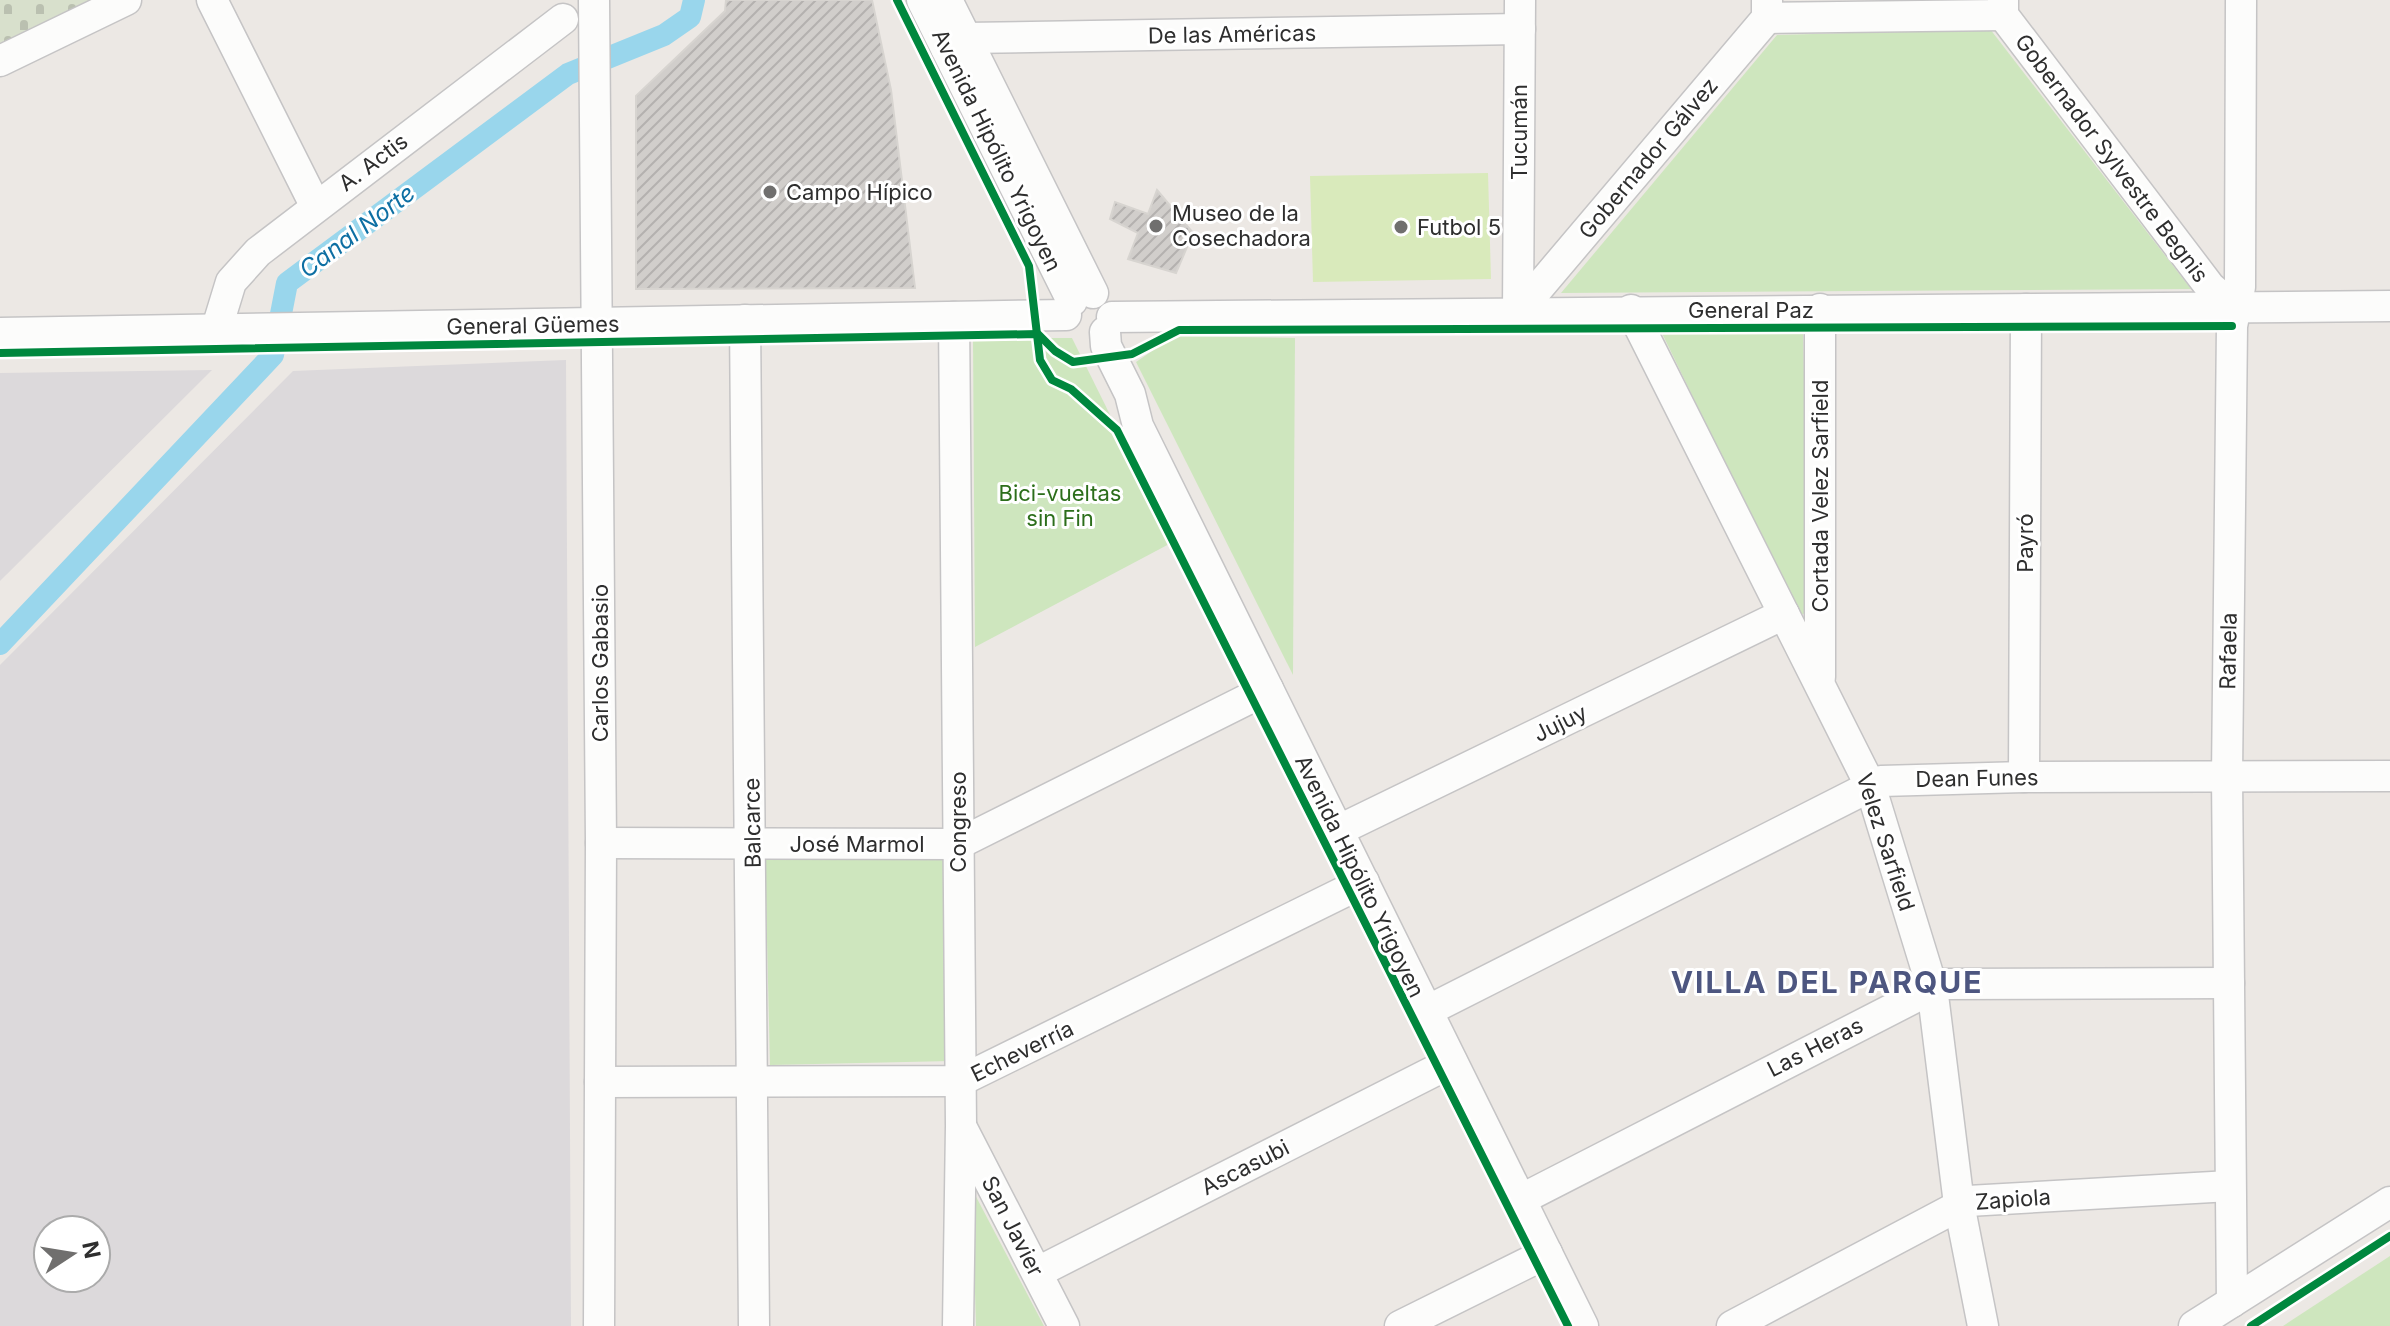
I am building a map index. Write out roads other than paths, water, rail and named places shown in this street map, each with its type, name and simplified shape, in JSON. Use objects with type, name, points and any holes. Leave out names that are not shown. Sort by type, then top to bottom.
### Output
[{"type":"street","points":[[0,61],[126,0]]},
{"type":"street","points":[[212,0],[315,205]]},
{"type":"street","name":"Avenida Hipólito Yrigoyen","points":[[922,0],[956,43],[1088,316],[1116,406],[1138,426],[1583,1326]]},
{"type":"street","name":"Avenida Hipólito Yrigoyen","points":[[947,0],[956,43]]},
{"type":"street","name":"Rafaela","points":[[2232,1302],[2227,776],[2232,326],[2240,287],[2241,0]]},
{"type":"street","points":[[1767,9],[2003,8]]},
{"type":"street","name":"Gobernador Sylvestre Begnis","points":[[2003,8],[2210,287],[2235,309]]},
{"type":"street","name":"Gobernador Gálvez","points":[[1518,312],[1767,9]]},
{"type":"street","points":[[558,10],[594,16]]},
{"type":"street","name":"A. Actis","points":[[216,331],[231,282],[258,252],[558,10]]},
{"type":"street","name":"De las Américas","points":[[956,43],[1520,14]]},
{"type":"street","name":"Tucumán","points":[[1518,312],[1520,14]]},
{"type":"street","name":"Carlos Gabasio","points":[[594,16],[601,843],[599,1326]]},
{"type":"street","name":"General Paz","points":[[1088,316],[2390,306]]},
{"type":"street","name":"Cortada Velez Sarfield","points":[[1820,309],[1820,683]]},
{"type":"street","name":"Payró","points":[[2024,777],[2026,309]]},
{"type":"street","name":"Velez Sarfield","points":[[1631,310],[1870,785],[1932,987],[1959,1204],[1983,1326]]},
{"type":"street","name":"General Güemes","points":[[0,333],[1088,316]]},
{"type":"street","name":"Congreso","points":[[954,317],[961,1126],[958,1326]]},
{"type":"street","name":"Balcarce","points":[[745,320],[754,1326]]},
{"type":"street","name":"Jujuy","points":[[1337,831],[1784,614]]},
{"type":"street","name":"José Marmol","points":[[601,843],[958,844],[1268,689]]},
{"type":"street","name":"Dean Funes","points":[[1427,1011],[1870,785],[1893,780],[2024,777],[2390,776]]},
{"type":"street","name":"Echeverría","points":[[600,1082],[960,1081],[1364,882]]},
{"type":"street","name":"Las Heras","points":[[1520,1200],[1932,987],[1949,983],[2229,983]]},
{"type":"street","name":"Ascasubi","points":[[1038,1272],[1452,1062]]},
{"type":"street","name":"San Javier","points":[[961,1126],[1064,1326]]},
{"type":"street","name":"Zapiola","points":[[1732,1326],[1959,1204],[1977,1199],[2230,1186]]},
{"type":"street","points":[[2194,1326],[2390,1202]]},
{"type":"street","points":[[1400,1326],[1547,1253]]},
{"type":"waterway","name":"Canal Norte","points":[[0,644],[273,355],[287,283],[568,74],[664,35],[690,17],[694,0]]},
{"type":"place","name":"Campo Hípico","points":[[770,192]]},
{"type":"place","name":"Museo de la Cosechadora","points":[[1156,226]]},
{"type":"place","name":"Futbol 5","points":[[1401,227]]},
{"type":"district","name":"VILLA DEL PARQUE","points":[[1827,982]]},
{"type":"park label","name":"Bici-vueltas sin Fin","points":[[1060,506]]}]
